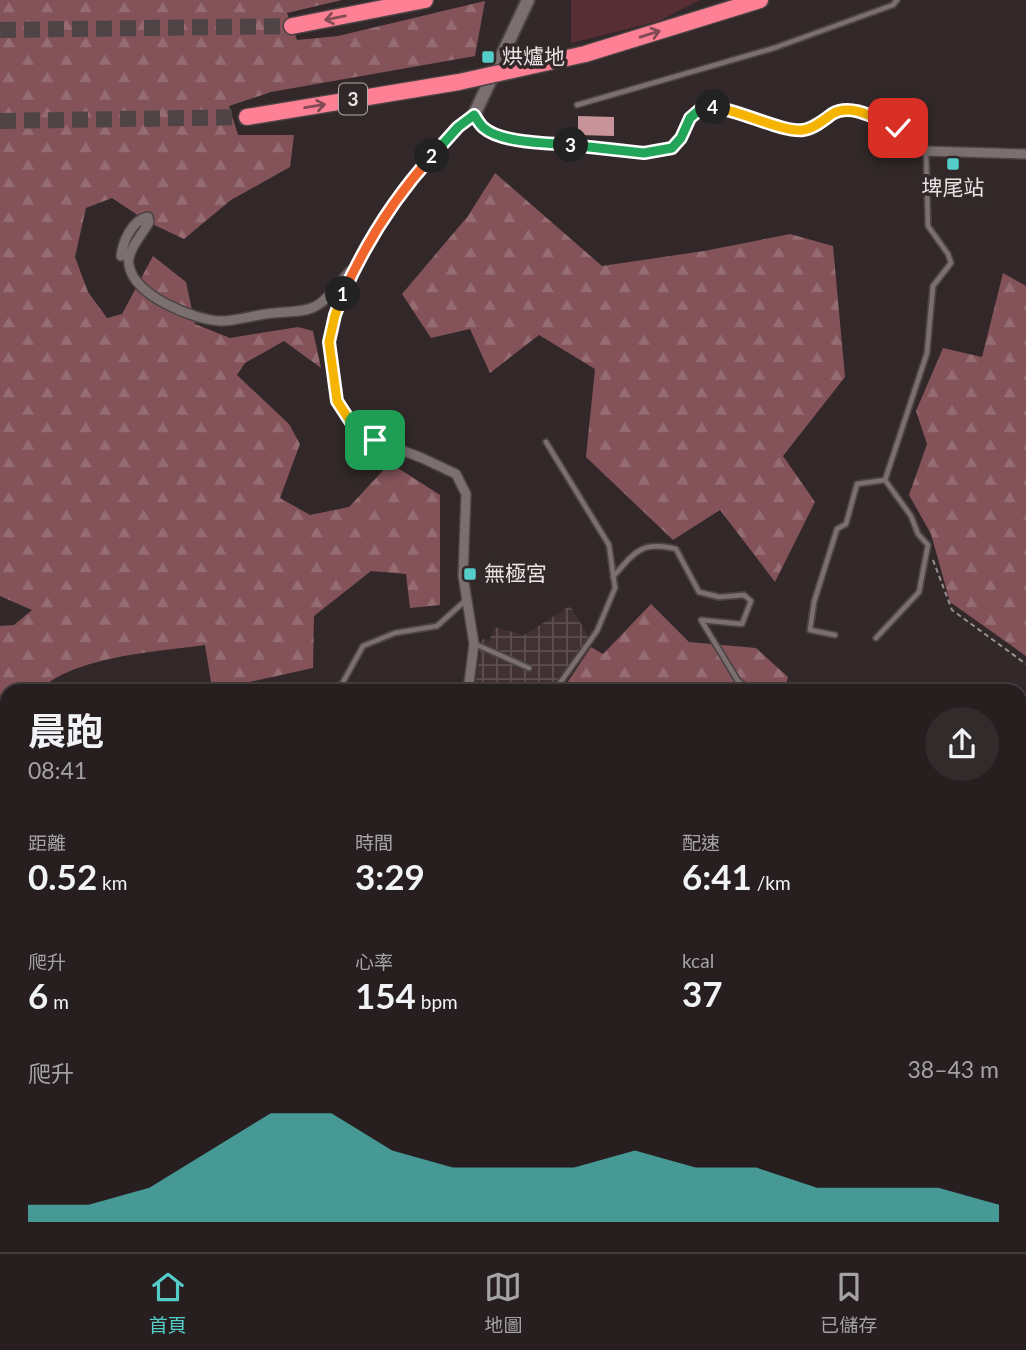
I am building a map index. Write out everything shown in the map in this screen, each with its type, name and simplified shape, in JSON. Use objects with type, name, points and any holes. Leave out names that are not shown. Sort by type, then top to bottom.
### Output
[{"type":"highway","points":[[292,26],[425,0]]},
{"type":"highway","name":"3","points":[[247,117],[458,82],[585,54],[739,4],[760,0]]},
{"type":"street","points":[[469,684],[474,644],[463,576],[466,494],[456,474],[375,440],[350,421],[337,401],[329,342],[335,315],[356,265],[382,219],[406,186],[458,127],[474,115],[528,0]]},
{"type":"street","points":[[474,115],[483,128],[495,134],[530,142],[644,153],[672,148],[681,138],[690,118],[704,106],[727,108],[787,129],[803,130],[839,110],[858,110],[898,128],[926,151],[1026,154]]},
{"type":"street","points":[[121,256],[122,244],[137,221],[148,217],[149,222],[130,254],[129,265],[135,278],[149,294],[172,307],[194,316],[222,321],[298,312],[317,306],[356,265]]},
{"type":"lane","points":[[577,105],[774,48],[893,5],[897,0]]},
{"type":"lane","points":[[885,480],[927,353],[933,286],[951,263],[948,254],[928,226],[926,151]]},
{"type":"lane","points":[[546,442],[609,545],[615,588],[597,631],[559,684]]},
{"type":"lane","points":[[876,638],[919,592],[928,545],[918,534],[911,516],[885,480]]},
{"type":"lane","points":[[835,635],[810,630],[814,602],[837,529],[846,524],[857,484],[885,480]]},
{"type":"lane","points":[[613,577],[638,549],[660,545],[676,549],[699,592],[719,597],[744,596],[751,601],[742,624],[701,620],[742,684]]},
{"type":"lane","points":[[342,684],[363,646],[395,633],[437,625],[466,600]]},
{"type":"lane","points":[[474,644],[529,668]]},
{"type":"path","points":[[928,545],[952,610],[1026,664]]},
{"type":"shaded area","points":[[570,606],[589,637],[553,684],[475,684],[482,639],[489,641],[495,627],[524,635]]},
{"type":"green space","points":[[0,0],[342,0],[287,13],[297,40],[338,36],[485,1],[475,56],[271,92],[229,106],[238,135],[294,135],[290,167],[231,200],[184,239],[148,222],[112,198],[86,208],[75,257],[88,292],[107,318],[122,314],[153,256],[186,282],[195,324],[230,338],[298,327],[313,331],[321,368],[284,341],[245,363],[237,375],[289,424],[300,444],[280,498],[310,515],[349,507],[390,463],[440,495],[440,605],[410,608],[406,574],[371,571],[314,616],[313,668],[240,684],[215,684],[211,682],[205,645],[117,657],[73,670],[47,684],[0,684],[0,626],[14,625],[32,610],[0,596]]},
{"type":"green space","points":[[571,0],[700,0],[659,21],[571,43]]},
{"type":"green space","points":[[495,173],[602,266],[704,251],[790,234],[833,246],[845,377],[783,456],[815,502],[775,582],[720,510],[673,540],[586,457],[595,369],[539,335],[490,373],[470,329],[431,338],[402,294],[468,216]]},
{"type":"green space","points":[[1003,273],[1026,286],[1026,656],[950,602],[931,534],[909,495],[927,444],[916,411],[943,348],[982,357]]},
{"type":"green space","points":[[651,604],[689,642],[756,648],[788,677],[786,684],[566,684],[591,647],[603,654]]},
{"type":"building","points":[[578,116],[614,117],[614,136],[578,135]]},
{"type":"tunnel","points":[[0,30],[292,26]]},
{"type":"tunnel","points":[[0,121],[247,117]]},
{"type":"place","name":"烘爐地","points":[[488,57]]},
{"type":"place","name":"埤尾站","points":[[953,164]]},
{"type":"place","name":"無極宮","points":[[470,574]]},
{"type":"route","points":[[375,440],[350,421],[337,401],[329,342],[335,315],[356,265],[382,219],[406,186],[458,127],[474,115],[483,128],[495,134],[530,142],[644,153],[672,148],[681,138],[690,118],[704,106],[727,108],[787,129],[803,130],[839,110],[858,110],[898,128]]}]
